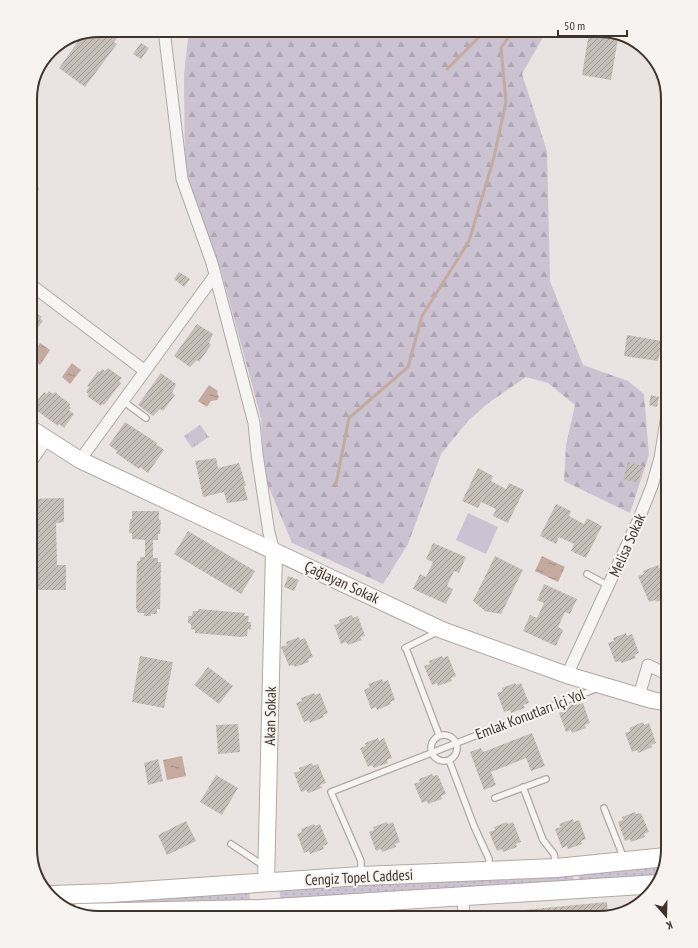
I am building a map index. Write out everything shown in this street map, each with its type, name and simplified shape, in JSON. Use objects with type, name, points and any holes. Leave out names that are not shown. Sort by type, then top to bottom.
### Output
[{"type":"main road","name":"Cengiz Topel Caddesi","points":[[57,895],[112,893],[265,878],[361,876],[556,868],[660,858]]},
{"type":"main road","points":[[265,878],[255,895],[266,908]]},
{"type":"main road","points":[[221,911],[650,885]]},
{"type":"street","points":[[165,37],[182,179],[215,275],[254,423],[257,454],[269,533],[274,551]]},
{"type":"street","points":[[80,460],[215,275]]},
{"type":"street","points":[[37,289],[146,371]]},
{"type":"street","name":"Çağlayan Sokak","points":[[37,433],[80,460],[442,630],[566,675],[661,701]]},
{"type":"street","points":[[37,453],[46,439]]},
{"type":"street","name":"Melisa Sokak","points":[[566,675],[609,586],[661,466]]},
{"type":"street","name":"Akan Sokak","points":[[265,878],[274,551]]},
{"type":"street","points":[[639,696],[648,665],[661,672]]},
{"type":"street","points":[[463,897],[464,911]]},
{"type":"lane","points":[[123,401],[146,418]]},
{"type":"lane","points":[[587,574],[609,586]]},
{"type":"lane","points":[[442,630],[406,650],[439,735],[431,744],[432,752],[439,760],[449,760],[474,826],[489,859],[490,871]]},
{"type":"lane","name":"Emlak Konutları İçi Yol","points":[[361,876],[361,861],[330,792],[604,686]]},
{"type":"lane","name":"Emlak Konutları İçi Yol","points":[[439,735],[448,735],[457,742]]},
{"type":"lane","name":"Emlak Konutları İçi Yol","points":[[449,760],[456,753],[457,742]]},
{"type":"lane","points":[[495,798],[546,779]]},
{"type":"lane","points":[[524,788],[543,840],[554,854],[556,868]]},
{"type":"lane","points":[[604,808],[625,861]]},
{"type":"lane","points":[[231,844],[265,878]]},
{"type":"green space","points":[[188,37],[543,37],[522,74],[547,151],[550,281],[583,365],[628,381],[644,394],[649,455],[630,513],[564,481],[566,445],[575,405],[548,383],[526,377],[487,404],[468,421],[441,454],[408,544],[383,584],[292,543],[265,478],[261,418],[222,274],[185,178],[184,75]]},
{"type":"green space","points":[[200,425],[209,437],[192,448],[184,436]]},
{"type":"green space","points":[[468,513],[498,527],[486,554],[456,540]]},
{"type":"green space","points":[[658,867],[654,878],[580,884],[578,875]]},
{"type":"green space","points":[[573,875],[574,885],[281,901],[279,888]]},
{"type":"green space","points":[[249,890],[250,902],[77,907],[70,904],[144,901]]},
{"type":"water","points":[[40,343],[50,350],[40,365],[37,362],[37,347]]},
{"type":"water","points":[[72,363],[81,370],[70,384],[62,377]]},
{"type":"water","points":[[209,385],[218,391],[217,393],[219,397],[217,400],[211,401],[207,407],[198,401]]},
{"type":"water","points":[[542,556],[565,567],[558,582],[535,571]]},
{"type":"water","points":[[182,756],[186,776],[167,780],[163,760]]},
{"type":"building","points":[[99,37],[118,37],[114,42],[117,44],[85,87],[59,68],[79,40]]},
{"type":"building","points":[[588,37],[603,37],[618,40],[611,80],[582,75]]},
{"type":"building","points":[[141,43],[149,48],[141,59],[133,54]]},
{"type":"building","points":[[179,272],[190,279],[184,287],[174,279]]},
{"type":"building","points":[[37,314],[42,317],[40,319],[43,321],[37,329]]},
{"type":"building","points":[[197,324],[213,334],[209,343],[211,345],[199,362],[197,360],[190,367],[174,356]]},
{"type":"building","points":[[627,335],[661,341],[658,361],[624,356]]},
{"type":"building","points":[[108,368],[122,378],[119,381],[121,383],[104,405],[102,404],[101,406],[87,396],[89,394],[86,392],[89,387],[87,386],[98,371],[100,372],[102,369],[105,371]]},
{"type":"building","points":[[161,373],[176,384],[172,393],[175,395],[163,411],[160,409],[153,416],[138,405]]},
{"type":"building","points":[[49,391],[53,394],[55,392],[70,404],[69,406],[71,408],[69,410],[74,414],[64,428],[59,424],[58,426],[37,411],[37,401],[44,392],[47,394]]},
{"type":"building","points":[[651,395],[659,397],[657,407],[649,405]]},
{"type":"building","points":[[125,422],[157,443],[156,444],[164,450],[148,473],[140,467],[139,469],[116,453],[117,451],[109,445]]},
{"type":"building","points":[[216,458],[218,468],[239,463],[246,486],[244,486],[248,500],[227,503],[224,492],[203,497],[195,461]]},
{"type":"building","points":[[628,462],[643,466],[638,483],[623,479]]},
{"type":"building","points":[[478,468],[493,476],[491,481],[506,489],[509,483],[524,490],[508,523],[493,516],[496,509],[481,502],[478,508],[462,501]]},
{"type":"building","points":[[64,498],[64,522],[56,523],[57,565],[66,565],[66,590],[37,590],[37,499]]},
{"type":"building","points":[[556,504],[571,511],[569,516],[584,524],[587,518],[602,526],[586,558],[571,551],[574,544],[559,537],[556,544],[540,536]]},
{"type":"building","points":[[132,511],[159,511],[159,520],[161,520],[158,540],[153,540],[153,558],[158,558],[158,562],[161,562],[160,609],[157,609],[157,614],[151,614],[151,616],[144,616],[144,613],[138,613],[136,608],[137,561],[140,561],[140,557],[145,557],[145,540],[132,539],[132,533],[129,533]]},
{"type":"building","points":[[188,531],[255,571],[241,594],[174,554]]},
{"type":"building","points":[[433,543],[466,557],[459,573],[454,571],[447,586],[453,589],[446,604],[413,589],[420,574],[426,577],[433,562],[426,559]]},
{"type":"building","points":[[495,556],[523,570],[501,614],[485,611],[473,601]]},
{"type":"building","points":[[658,565],[659,568],[661,567],[661,600],[649,602],[638,576],[644,574],[643,571]]},
{"type":"building","points":[[288,576],[299,580],[294,591],[284,587]]},
{"type":"building","points":[[544,584],[577,599],[570,614],[565,612],[558,627],[563,630],[556,646],[523,631],[530,615],[537,618],[544,603],[537,600]]},
{"type":"building","points":[[198,609],[245,613],[244,616],[249,616],[248,622],[251,622],[251,630],[248,629],[247,636],[241,637],[195,633],[195,630],[191,629],[191,624],[188,623],[188,616],[192,616],[193,611],[198,611]]},
{"type":"building","points":[[352,615],[353,618],[358,616],[365,636],[360,637],[362,640],[348,645],[346,642],[341,644],[334,625],[340,623],[339,620]]},
{"type":"building","points":[[626,633],[627,636],[632,634],[639,653],[634,655],[636,658],[622,663],[620,661],[615,662],[608,643],[614,641],[613,638]]},
{"type":"building","points":[[299,637],[300,640],[305,638],[313,657],[308,659],[309,662],[295,667],[294,665],[289,666],[281,647],[287,645],[286,642]]},
{"type":"building","points":[[140,656],[173,662],[164,708],[132,702]]},
{"type":"building","points":[[442,656],[443,658],[448,656],[456,676],[451,678],[452,681],[438,686],[437,683],[432,685],[424,666],[430,664],[429,661]]},
{"type":"building","points":[[208,667],[233,686],[219,704],[194,685]]},
{"type":"building","points":[[382,679],[383,682],[388,680],[395,700],[390,702],[391,704],[377,710],[376,707],[371,709],[364,690],[370,687],[368,684]]},
{"type":"building","points":[[515,683],[516,685],[521,683],[529,703],[523,705],[525,708],[511,713],[510,710],[504,712],[497,693],[503,691],[502,688]]},
{"type":"building","points":[[314,693],[315,695],[320,693],[328,713],[323,715],[324,717],[310,723],[309,720],[304,722],[296,703],[302,701],[301,698]]},
{"type":"building","points":[[576,703],[577,705],[583,703],[590,723],[585,725],[586,728],[572,733],[571,730],[566,732],[559,713],[564,711],[563,708]]},
{"type":"building","points":[[643,722],[644,725],[649,723],[656,743],[651,745],[652,747],[638,753],[637,750],[632,752],[625,733],[631,731],[629,728]]},
{"type":"building","points":[[238,724],[240,752],[218,754],[216,725]]},
{"type":"building","points":[[532,733],[545,766],[531,771],[526,758],[491,772],[496,785],[484,790],[470,752],[481,748],[483,752]]},
{"type":"building","points":[[378,738],[379,741],[384,738],[392,758],[387,760],[388,763],[374,768],[372,765],[368,767],[360,748],[366,746],[365,743]]},
{"type":"building","points":[[158,759],[163,781],[148,785],[144,763]]},
{"type":"building","points":[[312,763],[313,766],[318,764],[326,783],[320,785],[322,788],[308,793],[306,790],[301,792],[294,773],[300,771],[299,768]]},
{"type":"building","points":[[432,774],[433,776],[438,775],[446,794],[441,796],[442,799],[428,804],[427,801],[422,803],[414,784],[420,782],[419,779]]},
{"type":"building","points":[[216,775],[238,788],[222,815],[200,802]]},
{"type":"building","points":[[635,812],[636,814],[641,813],[649,832],[644,834],[645,837],[631,842],[630,839],[625,841],[618,822],[623,820],[622,817]]},
{"type":"building","points":[[573,819],[574,822],[579,820],[586,839],[581,841],[582,844],[568,849],[567,846],[562,848],[555,829],[561,827],[559,824]]},
{"type":"building","points":[[186,821],[196,841],[167,855],[158,835]]},
{"type":"building","points":[[387,822],[388,824],[393,822],[400,842],[395,844],[396,847],[382,852],[381,849],[376,851],[369,832],[374,830],[373,827]]},
{"type":"building","points":[[507,822],[508,824],[513,822],[521,842],[516,844],[517,847],[503,852],[502,849],[497,851],[489,832],[495,830],[494,827]]},
{"type":"building","points":[[314,824],[315,826],[320,824],[328,844],[323,846],[324,849],[310,854],[309,851],[304,853],[297,834],[302,832],[301,829]]},
{"type":"building","points":[[37,826],[38,826],[38,854],[37,849]]},
{"type":"building","points":[[607,902],[608,910],[599,911],[513,911]]},
{"type":"waterway","points":[[447,69],[479,37]]},
{"type":"waterway","points":[[336,484],[349,418],[408,367],[422,316],[469,241],[493,161],[506,102],[501,48],[508,37]]}]
